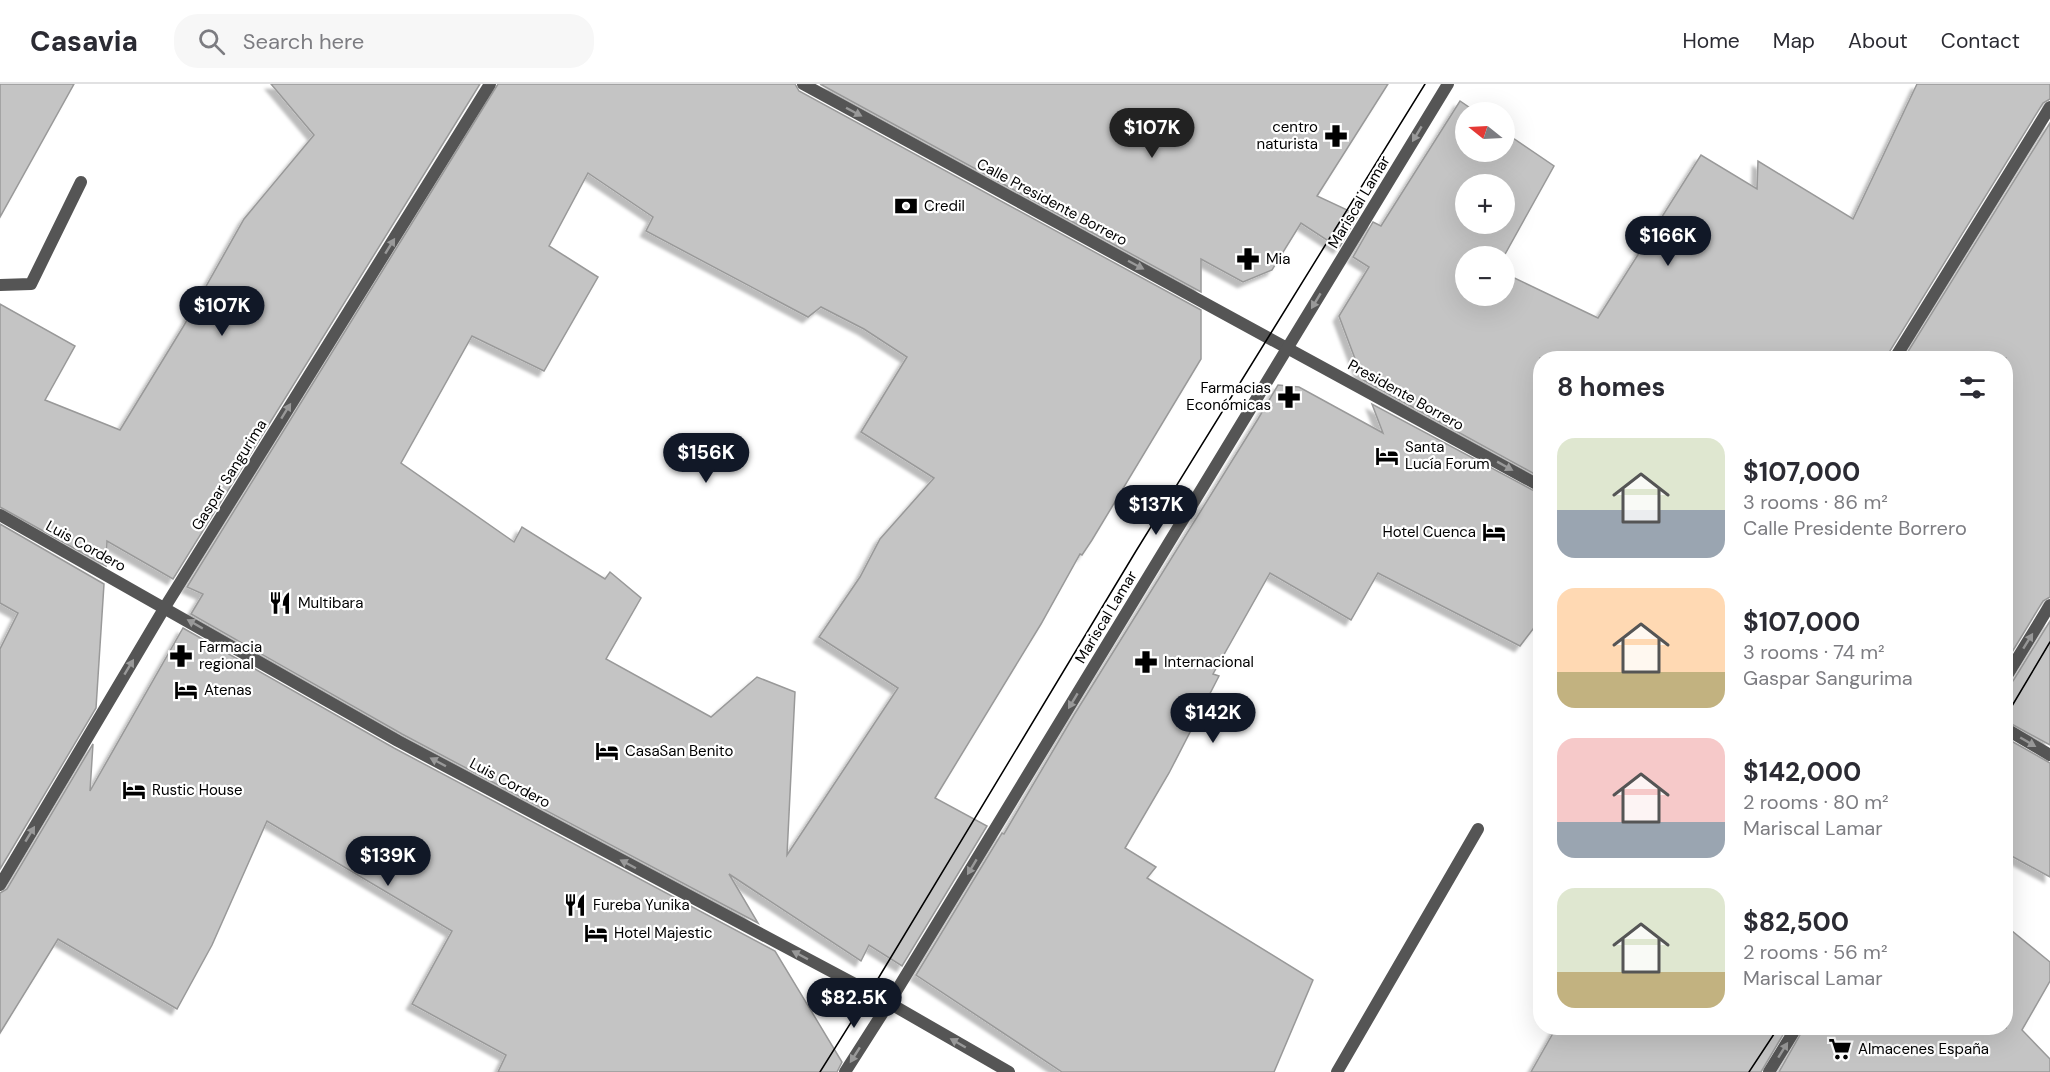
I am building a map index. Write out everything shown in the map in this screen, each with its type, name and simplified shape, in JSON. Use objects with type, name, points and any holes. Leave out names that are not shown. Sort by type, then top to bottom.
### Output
[{"type":"street","name":"Gaspar Sangurima","points":[[0,885],[165,607],[490,84]]},
{"type":"street","name":"Calle Presidente Borrero","points":[[802,84],[1288,347]]},
{"type":"street","name":"Mariscal Lamar","points":[[844,1072],[889,1003],[1448,84]]},
{"type":"street","points":[[1899,351],[2050,107]]},
{"type":"street","points":[[0,285],[31,284],[81,182]]},
{"type":"street","name":"Presidente Borrero","points":[[1288,347],[1533,482]]},
{"type":"street","name":"Luis Cordero","points":[[0,515],[398,741],[889,1003],[1009,1072]]},
{"type":"street","points":[[2013,666],[2050,605]]},
{"type":"street","points":[[2013,733],[2050,755]]},
{"type":"street","points":[[1337,1072],[1478,829]]},
{"type":"street","points":[[1769,1072],[1792,1035]]},
{"type":"building","points":[[0,84],[74,84],[0,217]]},
{"type":"building","points":[[271,84],[480,84],[173,579],[107,541],[106,566],[0,507],[0,304],[75,346],[45,400],[120,430],[183,327],[244,219],[314,135]]},
{"type":"building","points":[[498,84],[795,84],[799,91],[1201,310],[1201,359],[1092,540],[1082,555],[1080,554],[1041,624],[935,798],[987,826],[902,966],[869,945],[861,961],[729,874],[758,923],[402,734],[191,614],[203,594],[187,587]],"holes":[[[588,173],[653,217],[646,231],[808,317],[821,307],[864,329],[907,357],[861,432],[934,478],[880,539],[860,577],[819,637],[898,688],[787,855],[795,692],[757,677],[711,717],[606,659],[641,598],[610,572],[605,579],[522,527],[514,542],[401,463],[472,336],[544,371],[598,277],[549,246]]]},
{"type":"building","points":[[820,84],[1388,84],[1317,196],[1358,215],[1339,248],[1301,223],[1272,270],[1243,282],[1201,259],[1201,292]]},
{"type":"building","points":[[1917,84],[2050,84],[2050,99],[2043,103],[1890,351],[1533,351],[1533,473],[1363,380],[1339,316],[1369,267],[1353,257],[1373,222],[1381,226],[1455,109],[1455,162],[1515,162],[1515,139],[1554,166],[1510,246],[1455,246],[1455,306],[1515,306],[1515,278],[1598,318],[1701,155],[1757,189],[1758,161],[1853,219]]},
{"type":"building","points":[[2050,123],[2050,597],[2043,601],[2013,650],[2013,351],[1908,351]]},
{"type":"building","points":[[1278,385],[1299,387],[1383,433],[1372,404],[1533,490],[1533,629],[1520,646],[1378,573],[1351,620],[1270,573],[1213,674],[1219,676],[1169,773],[1125,848],[1156,867],[1147,878],[1313,980],[1274,1072],[1062,1072],[916,975]]},
{"type":"building","points":[[0,524],[104,584],[96,708],[0,869],[0,649],[18,613],[0,603]]},
{"type":"building","points":[[2050,621],[2050,745],[2013,725],[2013,681]]},
{"type":"building","points":[[183,628],[394,748],[775,951],[842,1062],[837,1072],[498,1072],[506,1055],[412,1004],[452,931],[267,821],[212,945],[177,1009],[58,939],[0,1033],[0,893],[7,889],[93,744],[90,791]]},
{"type":"building","points":[[2013,742],[2050,763],[2050,877],[2013,857]]},
{"type":"building","points":[[2013,932],[2050,962],[2050,981],[2022,1030],[2050,1059],[2050,1072],[1779,1072],[1800,1035],[2013,1035]]},
{"type":"building","points":[[1552,1035],[1783,1035],[1761,1072],[1531,1072]]},
{"type":"tram line","points":[[820,1072],[1136,551],[1425,84]]},
{"type":"tram line","points":[[2013,704],[2050,642]]},
{"type":"tram line","points":[[1749,1072],[1773,1035]]},
{"type":"place","name":"centro naturista","points":[[1336,136]]},
{"type":"place","name":"Credil","points":[[906,206]]},
{"type":"place","name":"Mia","points":[[1248,259]]},
{"type":"place","name":"Farmacias Económicas","points":[[1289,397]]},
{"type":"place","name":"Santa Lucía Forum","points":[[1387,456]]},
{"type":"place","name":"Hotel Cuenca","points":[[1494,532]]},
{"type":"place","name":"Multibara","points":[[280,603]]},
{"type":"place","name":"Farmacia regional","points":[[181,656]]},
{"type":"place","name":"Internacional","points":[[1146,662]]},
{"type":"place","name":"Atenas","points":[[186,690]]},
{"type":"place","name":"CasaSan Benito","points":[[607,751]]},
{"type":"place","name":"Rustic House","points":[[134,790]]},
{"type":"place","name":"Fureba Yunika","points":[[575,905]]},
{"type":"place","name":"Hotel Majestic","points":[[596,933]]},
{"type":"place","name":"Almacenes España","points":[[1840,1049]]}]
